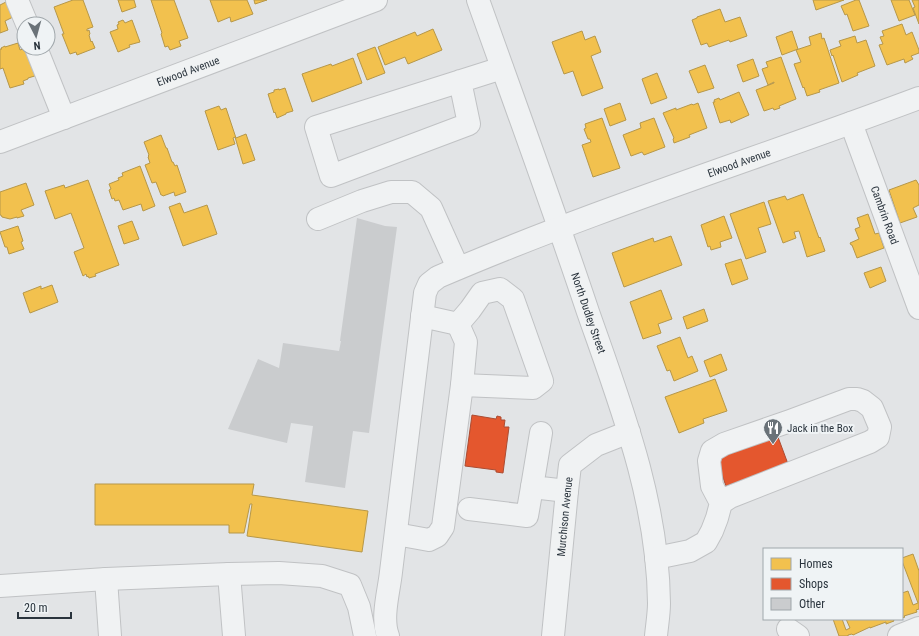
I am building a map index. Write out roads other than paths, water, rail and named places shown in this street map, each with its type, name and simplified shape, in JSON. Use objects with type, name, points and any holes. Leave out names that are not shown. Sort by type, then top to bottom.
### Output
[{"type":"street","points":[[17,0],[24,16]]},
{"type":"street","name":"Elwood Avenue","points":[[0,142],[376,0]]},
{"type":"street","name":"North Dudley Street","points":[[478,0],[560,228],[629,432],[644,486],[655,546],[659,604],[656,636]]},
{"type":"street","points":[[39,56],[64,118]]},
{"type":"street","points":[[460,81],[469,124],[331,176],[316,128],[460,81],[502,68]]},
{"type":"street","name":"Elwood Avenue","points":[[388,636],[385,615],[424,293],[430,284],[438,277],[458,268],[560,228],[919,98]]},
{"type":"street","name":"Cambrin Road","points":[[851,123],[919,308]]},
{"type":"street","points":[[318,219],[362,201],[391,192],[412,192],[431,208],[458,268]]},
{"type":"street","points":[[458,324],[482,293],[500,289],[513,299],[542,381],[533,388],[462,384]]},
{"type":"street","points":[[422,316],[458,324]]},
{"type":"street","points":[[396,534],[429,540],[437,536],[443,527],[462,384],[466,342],[458,324]]},
{"type":"street","points":[[656,558],[690,551],[706,542],[712,531],[721,503],[730,497],[870,442],[878,437],[880,427],[872,408],[863,401],[849,399],[790,422],[724,444],[712,451],[708,461],[712,486],[721,503]]},
{"type":"street","name":"Murchison Avenue","points":[[553,636],[570,465],[596,445],[629,432]]},
{"type":"street","points":[[470,509],[528,516],[541,433]]},
{"type":"street","points":[[532,487],[567,490]]},
{"type":"street","points":[[0,586],[106,579],[228,574],[278,573],[322,576],[350,585],[359,607],[365,636]]},
{"type":"street","points":[[228,574],[234,636]]},
{"type":"street","points":[[106,579],[110,636]]},
{"type":"street","points":[[899,636],[919,628]]},
{"type":"place","name":"Jack in the Box","points":[[773,445]]}]
